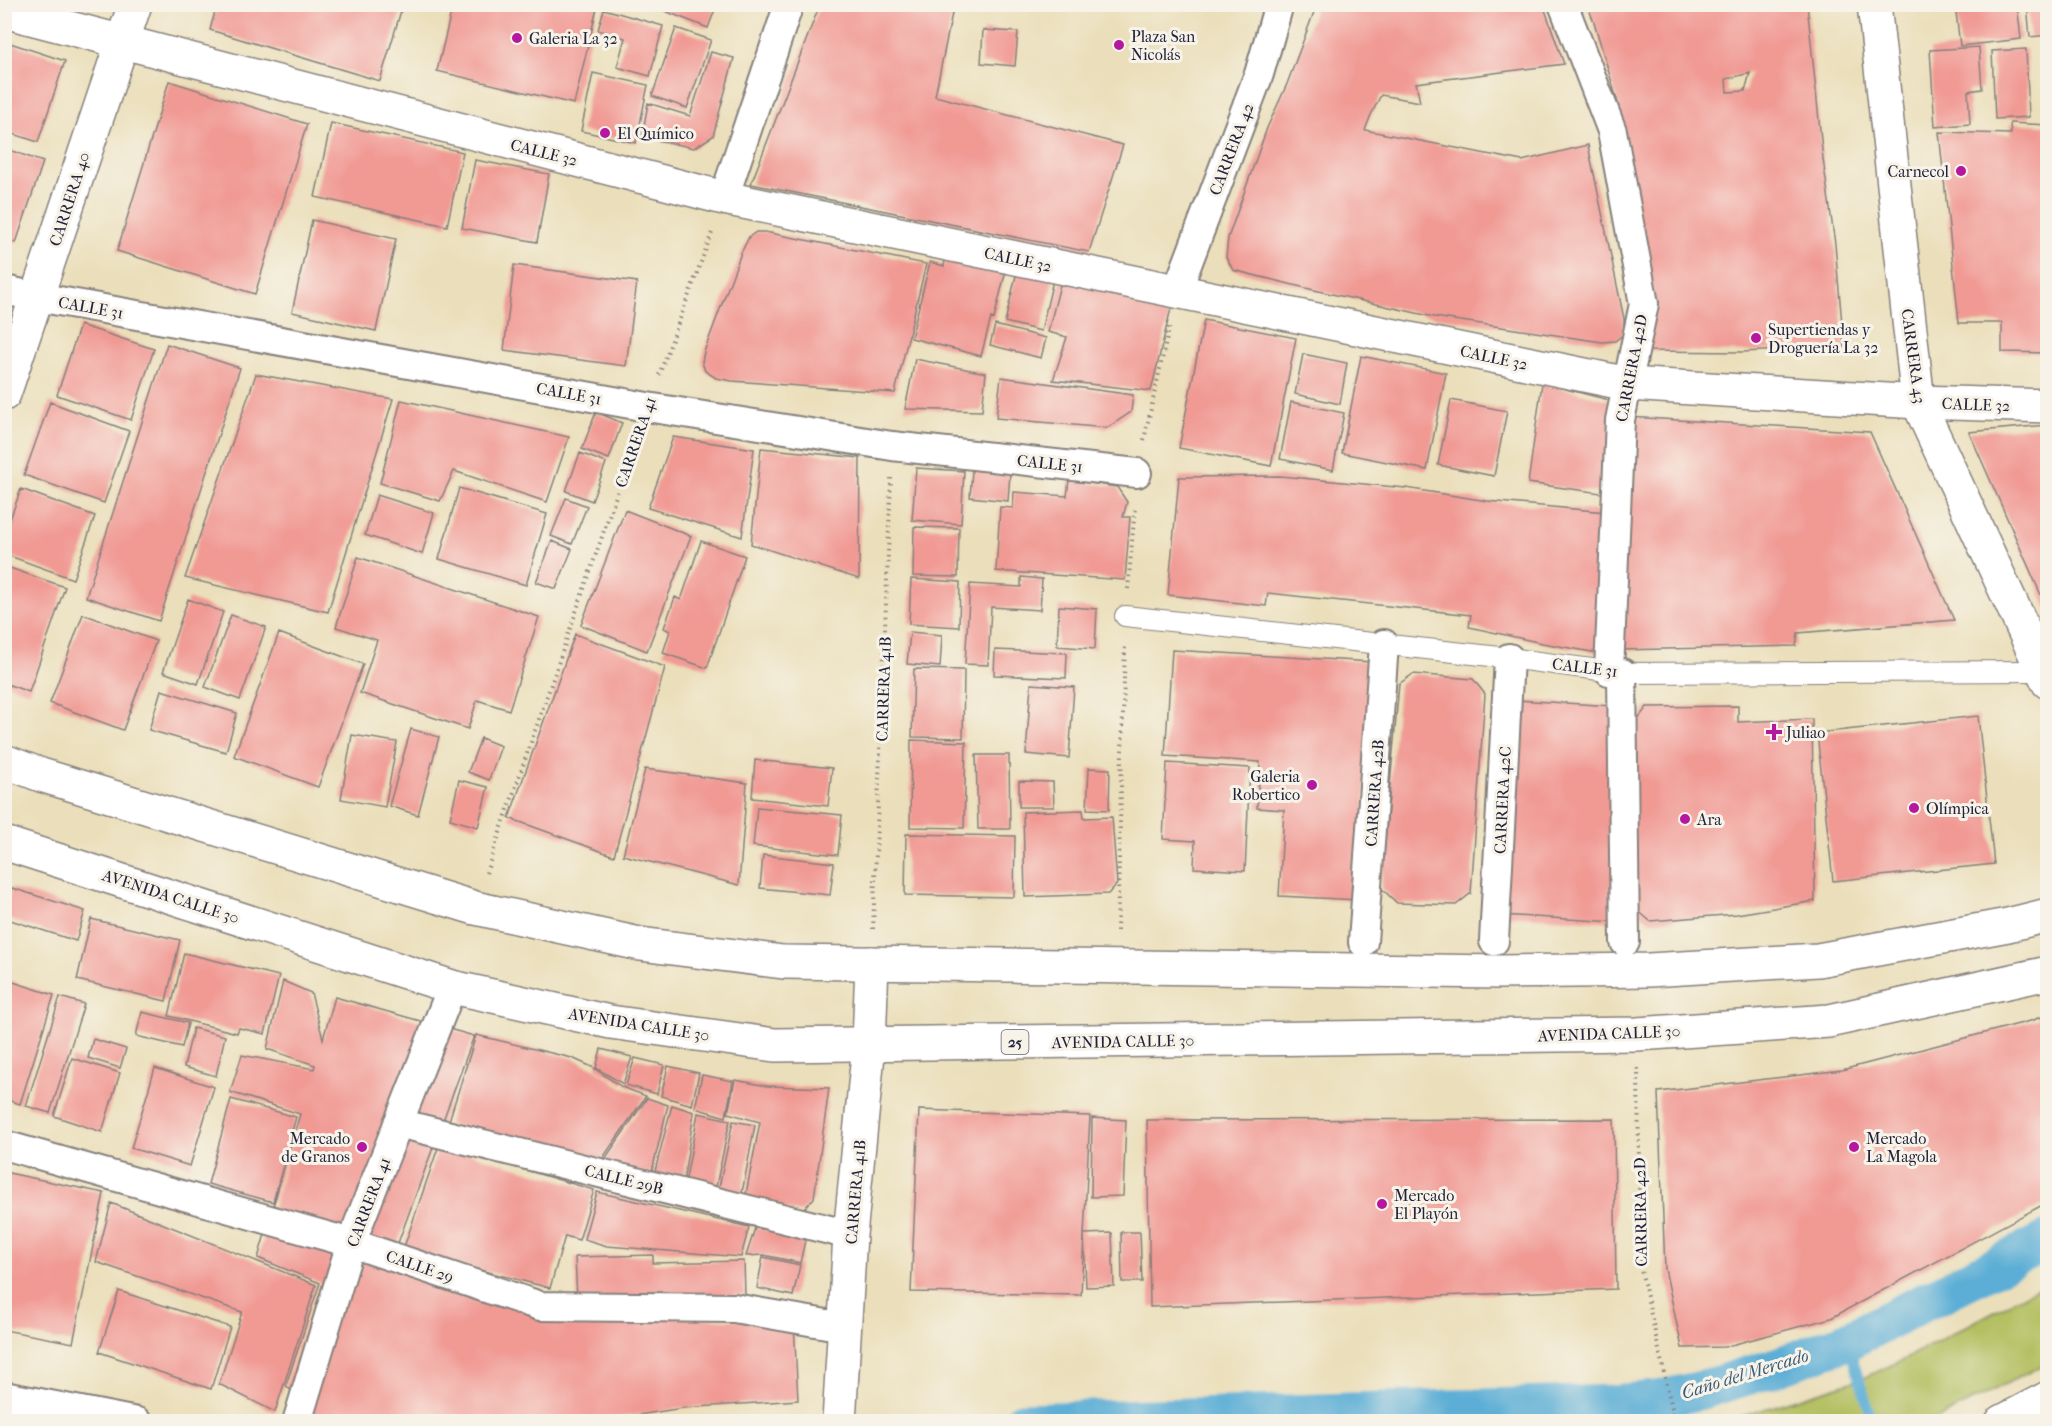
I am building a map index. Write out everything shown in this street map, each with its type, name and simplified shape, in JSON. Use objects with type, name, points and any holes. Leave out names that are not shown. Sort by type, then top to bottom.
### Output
[{"type":"main road","name":"CARRERA 40","points":[[4,394],[135,4]]},
{"type":"main road","name":"CARRERA 43","points":[[1874,4],[1918,402],[2046,675]]},
{"type":"main road","name":"CALLE 32","points":[[4,11],[724,198],[1628,384],[1918,402],[2048,406]]},
{"type":"main road","points":[[4,761],[41,775],[475,908],[640,944],[783,962],[873,948],[1501,972],[1648,970],[1818,960],[2008,925],[2048,915]]},
{"type":"main road","name":"AVENIDA CALLE 30","points":[[4,843],[452,987],[610,1022],[775,1045],[1637,1034],[1829,1021],[2048,973]]},
{"type":"main road","name":"CARRERA 41B","points":[[839,1422],[850,1235],[869,1044],[873,948]]},
{"type":"main road","points":[[2002,1422],[2048,1398]]},
{"type":"street","points":[[724,198],[789,4]]},
{"type":"street","name":"CARRERA 42","points":[[1177,291],[1259,74],[1279,4]]},
{"type":"street","name":"CARRERA 42D","points":[[1563,4],[1612,131],[1644,304],[1620,420],[1615,672],[1625,942]]},
{"type":"street","name":"CALLE 31","points":[[4,290],[647,408],[892,446],[1137,473]]},
{"type":"street","name":"CARRERA 42B","points":[[1363,942],[1384,644]]},
{"type":"street","name":"CARRERA 42C","points":[[1494,941],[1509,658]]},
{"type":"street","name":"CARRERA 41","points":[[297,1422],[351,1243],[452,987]]},
{"type":"street","name":"CALLE 29B","points":[[398,1123],[850,1235]]},
{"type":"street","name":"CALLE 29","points":[[4,1146],[351,1243],[540,1306],[734,1308],[844,1327]]},
{"type":"street","points":[[4,1396],[137,1422]]},
{"type":"lane","name":"CALLE 31","points":[[1125,616],[1509,658],[1615,672],[2046,675]]},
{"type":"path","name":"CARRERA 41","points":[[483,880],[647,408],[724,198]]},
{"type":"path","name":"CARRERA 41B","points":[[873,948],[892,446]]},
{"type":"path","name":"CARRERA 42D","points":[[1637,1034],[1640,1265],[1675,1422]]},
{"type":"green space","points":[[2047,1283],[2047,1363],[1933,1421],[1726,1421],[1861,1379],[1907,1358]]},
{"type":"building","points":[[217,4],[403,4],[380,81],[210,30]]},
{"type":"building","name":"Galeria La 32","points":[[453,4],[598,4],[574,104],[437,71]]},
{"type":"building","points":[[647,4],[717,4],[708,28]]},
{"type":"building","points":[[820,4],[954,4],[935,96],[1123,145],[1089,252],[751,184]]},
{"type":"building","points":[[1317,4],[1543,4],[1564,64],[1416,83],[1420,102],[1381,95],[1365,130],[1522,161],[1588,145],[1624,319],[1624,334],[1615,341],[1602,342],[1434,317],[1233,270],[1226,257],[1228,238],[1267,128],[1287,84]]},
{"type":"building","points":[[1587,4],[1807,4],[1823,159],[1835,244],[1844,347],[1743,352],[1648,351],[1654,302],[1618,103]],"holes":[[[1750,73],[1745,91],[1727,92],[1726,79]]]},
{"type":"building","points":[[1955,4],[2017,4],[2021,39],[1960,46]]},
{"type":"building","points":[[2027,4],[2048,4],[2048,35],[2030,37]]},
{"type":"building","points":[[604,9],[663,26],[650,76],[617,67],[625,38],[598,30]]},
{"type":"building","points":[[676,28],[711,40],[687,108],[652,96]]},
{"type":"building","points":[[983,30],[1018,32],[1015,66],[981,63]]},
{"type":"building","points":[[4,41],[65,61],[38,142],[4,131]]},
{"type":"building","points":[[1979,47],[1982,89],[1968,91],[1970,124],[1935,127],[1930,50]]},
{"type":"building","points":[[2026,49],[2029,117],[1995,119],[1992,51]]},
{"type":"building","points":[[711,52],[734,58],[713,136],[694,148],[642,137],[648,103],[690,116]]},
{"type":"building","points":[[593,73],[648,85],[636,143],[581,131]]},
{"type":"building","points":[[169,81],[307,124],[255,294],[117,251]]},
{"type":"building","points":[[331,123],[463,152],[447,226],[315,197]]},
{"type":"building","points":[[2010,123],[2048,125],[2048,353],[2002,352],[2002,323],[1959,323],[1939,132],[2011,134]]},
{"type":"building","points":[[4,148],[43,162],[16,243],[4,239]]},
{"type":"building","points":[[475,160],[549,174],[537,242],[462,228]]},
{"type":"building","points":[[312,220],[396,239],[376,331],[292,312]]},
{"type":"building","points":[[756,232],[926,264],[895,393],[732,381],[716,378],[705,371],[702,362],[704,352],[741,253],[749,237]]},
{"type":"building","points":[[948,247],[1008,262],[994,319],[991,318],[981,356],[911,338],[930,262],[944,266]]},
{"type":"building","points":[[514,265],[637,282],[626,366],[504,350]]},
{"type":"building","points":[[1018,267],[1054,276],[1041,331],[1005,322]]},
{"type":"building","points":[[1062,277],[1172,304],[1151,391],[1053,380],[1067,337],[1048,332]]},
{"type":"building","points":[[1204,320],[1296,338],[1271,466],[1179,448]]},
{"type":"building","points":[[80,325],[154,349],[131,420],[57,395]]},
{"type":"building","points":[[995,325],[1046,338],[1041,358],[990,345]]},
{"type":"building","points":[[167,344],[240,368],[159,621],[86,597]]},
{"type":"building","points":[[1303,354],[1347,363],[1340,404],[1295,394]]},
{"type":"building","points":[[1361,356],[1446,373],[1427,470],[1342,453]]},
{"type":"building","points":[[915,359],[986,373],[982,411],[905,409]]},
{"type":"building","points":[[256,374],[393,399],[328,612],[185,578]]},
{"type":"building","points":[[1001,377],[1133,395],[1131,412],[1107,428],[996,418]]},
{"type":"building","points":[[1542,383],[1613,401],[1608,494],[1528,483]]},
{"type":"building","points":[[401,400],[569,437],[547,502],[454,471],[440,501],[380,483]]},
{"type":"building","points":[[1451,400],[1507,411],[1494,476],[1438,465]]},
{"type":"building","points":[[50,402],[129,431],[104,503],[24,475]]},
{"type":"building","points":[[1291,402],[1344,413],[1333,470],[1280,459]]},
{"type":"building","points":[[596,412],[622,423],[609,459],[582,449]]},
{"type":"building","points":[[1629,417],[1870,432],[1954,620],[1798,633],[1796,646],[1620,650]]},
{"type":"building","points":[[2048,425],[2048,611],[1969,432]]},
{"type":"building","points":[[673,437],[754,449],[742,537],[648,508]]},
{"type":"building","points":[[761,448],[860,458],[859,579],[751,544]]},
{"type":"building","points":[[580,453],[606,463],[592,501],[566,491]]},
{"type":"building","points":[[916,468],[964,471],[961,524],[912,520]]},
{"type":"building","points":[[972,470],[1010,473],[1008,501],[970,497]]},
{"type":"building","points":[[1280,476],[1406,488],[1487,501],[1606,512],[1598,653],[1469,627],[1471,615],[1268,593],[1266,606],[1168,595],[1179,477]]},
{"type":"building","points":[[1069,480],[1117,487],[1127,502],[1123,517],[1130,517],[1125,580],[996,571],[1000,507],[1013,508],[1014,492],[1067,496]]},
{"type":"building","points":[[459,488],[547,514],[526,585],[439,559]]},
{"type":"building","points":[[21,489],[95,516],[73,579],[4,554],[4,536]]},
{"type":"building","points":[[377,495],[434,513],[422,554],[365,535]]},
{"type":"building","points":[[566,498],[587,506],[572,544],[551,536]]},
{"type":"building","points":[[625,510],[691,536],[647,651],[581,625]]},
{"type":"building","points":[[914,527],[959,528],[958,577],[913,576]]},
{"type":"building","points":[[552,541],[572,549],[556,589],[536,582]]},
{"type":"building","points":[[701,541],[745,556],[707,668],[663,653],[670,631],[664,628],[675,597],[681,600]]},
{"type":"building","points":[[358,557],[539,617],[509,710],[477,700],[468,729],[360,693],[377,640],[336,627]]},
{"type":"building","points":[[4,566],[65,587],[29,692],[4,683]]},
{"type":"building","points":[[1021,577],[1042,579],[1040,610],[991,607],[988,665],[965,664],[970,584],[1021,587]]},
{"type":"building","points":[[911,579],[960,582],[959,627],[909,624]]},
{"type":"building","points":[[188,599],[223,612],[198,684],[163,672]]},
{"type":"building","points":[[1059,606],[1097,609],[1095,649],[1057,646]]},
{"type":"building","points":[[83,614],[156,641],[123,730],[50,703]]},
{"type":"building","points":[[231,615],[266,627],[240,700],[205,687]]},
{"type":"building","points":[[910,632],[942,635],[940,667],[907,664]]},
{"type":"building","points":[[279,633],[363,664],[318,787],[234,756]]},
{"type":"building","points":[[575,634],[665,667],[614,856],[509,818]]},
{"type":"building","points":[[995,650],[1067,653],[1066,678],[994,675]]},
{"type":"building","name":"Galeria Robertico","points":[[1172,650],[1373,662],[1359,900],[1279,896],[1284,810],[1257,808],[1260,762],[1165,756]]},
{"type":"building","points":[[914,669],[964,670],[963,738],[912,737]]},
{"type":"building","points":[[1413,674],[1473,679],[1485,694],[1471,893],[1456,905],[1397,903],[1381,888],[1399,684]]},
{"type":"building","points":[[1031,684],[1074,687],[1069,758],[1026,754]]},
{"type":"building","points":[[161,690],[237,713],[226,752],[149,730]]},
{"type":"building","points":[[1516,700],[1613,706],[1617,922],[1501,915]]},
{"type":"building","name":"Ara","points":[[1738,706],[1738,722],[1812,719],[1815,901],[1737,914],[1650,921],[1636,909],[1630,729],[1647,707]]},
{"type":"building","points":[[1978,716],[1994,864],[1833,881],[1817,733]]},
{"type":"building","points":[[411,729],[439,737],[418,815],[389,806]]},
{"type":"building","points":[[352,735],[397,742],[385,807],[341,799]]},
{"type":"building","points":[[481,738],[501,746],[489,780],[468,772]]},
{"type":"building","points":[[911,740],[966,742],[964,828],[910,827]]},
{"type":"building","points":[[976,755],[1009,755],[1010,829],[978,829]]},
{"type":"building","points":[[755,760],[832,768],[828,806],[752,798]]},
{"type":"building","points":[[1167,763],[1250,768],[1245,871],[1194,868],[1195,841],[1163,839]]},
{"type":"building","points":[[1089,768],[1110,769],[1109,810],[1087,809]]},
{"type":"building","points":[[645,769],[747,783],[739,885],[623,855]]},
{"type":"building","points":[[459,780],[488,787],[478,827],[450,819]]},
{"type":"building","points":[[1019,781],[1053,782],[1054,807],[1019,807]]},
{"type":"building","points":[[757,807],[842,815],[838,855],[753,846]]},
{"type":"building","points":[[1083,810],[1084,818],[1112,817],[1117,884],[1108,894],[1025,897],[1023,812]]},
{"type":"building","points":[[906,834],[1015,836],[1014,897],[905,895]]},
{"type":"building","points":[[763,855],[834,863],[830,895],[760,888]]},
{"type":"building","points":[[12,888],[85,911],[76,941],[4,918]]},
{"type":"building","points":[[91,919],[180,940],[166,1001],[77,980]]},
{"type":"building","points":[[184,953],[279,976],[265,1034],[239,1028],[237,1033],[169,1016]]},
{"type":"building","points":[[4,979],[54,995],[20,1104],[4,1099]]},
{"type":"building","name":"Mercado de Granos","points":[[283,981],[311,993],[323,1039],[335,997],[474,1036],[391,1262],[537,1310],[794,1323],[798,1400],[683,1408],[593,1422],[319,1422],[286,1385],[320,1283],[258,1258],[300,1114],[230,1092],[242,1055],[314,1069],[315,1065],[267,1049]]},
{"type":"building","points":[[60,997],[84,1004],[50,1113],[26,1106]]},
{"type":"building","points":[[142,1012],[188,1023],[182,1047],[136,1036]]},
{"type":"building","name":"Mercado La Magola","points":[[2040,1017],[2048,1017],[2048,1202],[1831,1318],[1724,1347],[1682,1348],[1665,1269],[1658,1092],[1842,1070]]},
{"type":"building","points":[[193,1028],[225,1036],[216,1076],[184,1067]]},
{"type":"building","points":[[476,1035],[572,1058],[592,1067],[622,1087],[646,1096],[600,1162],[448,1124]]},
{"type":"building","points":[[93,1039],[126,1049],[120,1068],[88,1058]]},
{"type":"building","points":[[601,1049],[632,1057],[623,1084],[596,1068]]},
{"type":"building","points":[[72,1058],[120,1073],[102,1132],[54,1116]]},
{"type":"building","points":[[635,1058],[664,1065],[657,1094],[626,1085]]},
{"type":"building","points":[[668,1066],[699,1073],[692,1105],[661,1096]]},
{"type":"building","points":[[155,1068],[214,1087],[190,1166],[131,1148]]},
{"type":"building","points":[[702,1075],[733,1081],[726,1117],[695,1108]]},
{"type":"building","points":[[735,1080],[767,1086],[829,1088],[814,1198],[800,1213],[745,1199],[760,1122],[728,1113]]},
{"type":"building","points":[[647,1098],[668,1105],[651,1175],[602,1163]]},
{"type":"building","points":[[231,1099],[296,1117],[273,1202],[208,1184]]},
{"type":"building","points":[[672,1105],[694,1112],[683,1183],[654,1175]]},
{"type":"building","points":[[919,1110],[1090,1116],[1081,1295],[911,1292]]},
{"type":"building","points":[[698,1113],[730,1120],[715,1191],[685,1184]]},
{"type":"building","points":[[1092,1118],[1126,1120],[1123,1196],[1091,1197]]},
{"type":"building","name":"Mercado El Playón","points":[[1614,1119],[1616,1289],[1150,1307],[1147,1120]]},
{"type":"building","points":[[733,1121],[755,1125],[741,1198],[718,1192]]},
{"type":"building","points":[[439,1145],[594,1190],[579,1240],[565,1236],[550,1288],[403,1250]]},
{"type":"building","points":[[4,1172],[104,1193],[73,1343],[4,1330]]},
{"type":"building","points":[[597,1192],[749,1227],[741,1257],[607,1246],[584,1239]]},
{"type":"building","points":[[111,1203],[316,1285],[275,1412],[219,1384],[242,1312],[96,1262]]},
{"type":"building","points":[[755,1228],[806,1236],[800,1263],[764,1255],[746,1256]]},
{"type":"building","points":[[1121,1232],[1140,1232],[1142,1282],[1122,1282]]},
{"type":"building","points":[[1112,1233],[1114,1286],[1086,1287],[1084,1234]]},
{"type":"building","points":[[653,1255],[653,1263],[744,1261],[745,1295],[577,1299],[575,1257]]},
{"type":"building","points":[[763,1257],[800,1265],[793,1296],[757,1288]]},
{"type":"building","points":[[119,1291],[230,1327],[211,1389],[99,1352]]},
{"type":"waterway","name":"Caño del Mercado","points":[[1022,1422],[1615,1404],[1657,1400],[1702,1390],[1779,1366],[1847,1341],[2048,1240]]},
{"type":"waterway","points":[[1847,1341],[1873,1422]]},
{"type":"place","name":"Galeria La 32","points":[[517,38]]},
{"type":"place","name":"Plaza San Nicolás","points":[[1119,45]]},
{"type":"place","name":"El Químico","points":[[605,133]]},
{"type":"place","name":"Carnecol","points":[[1961,171]]},
{"type":"place","name":"Supertiendas y Droguería La 32","points":[[1756,338]]},
{"type":"place","name":"Juliao","points":[[1774,732]]},
{"type":"place","name":"Galeria Robertico","points":[[1312,785]]},
{"type":"place","name":"Olímpica","points":[[1914,808]]},
{"type":"place","name":"Ara","points":[[1685,819]]},
{"type":"place","name":"Mercado de Granos","points":[[362,1147]]},
{"type":"place","name":"Mercado La Magola","points":[[1854,1147]]},
{"type":"place","name":"Mercado El Playón","points":[[1382,1204]]}]
